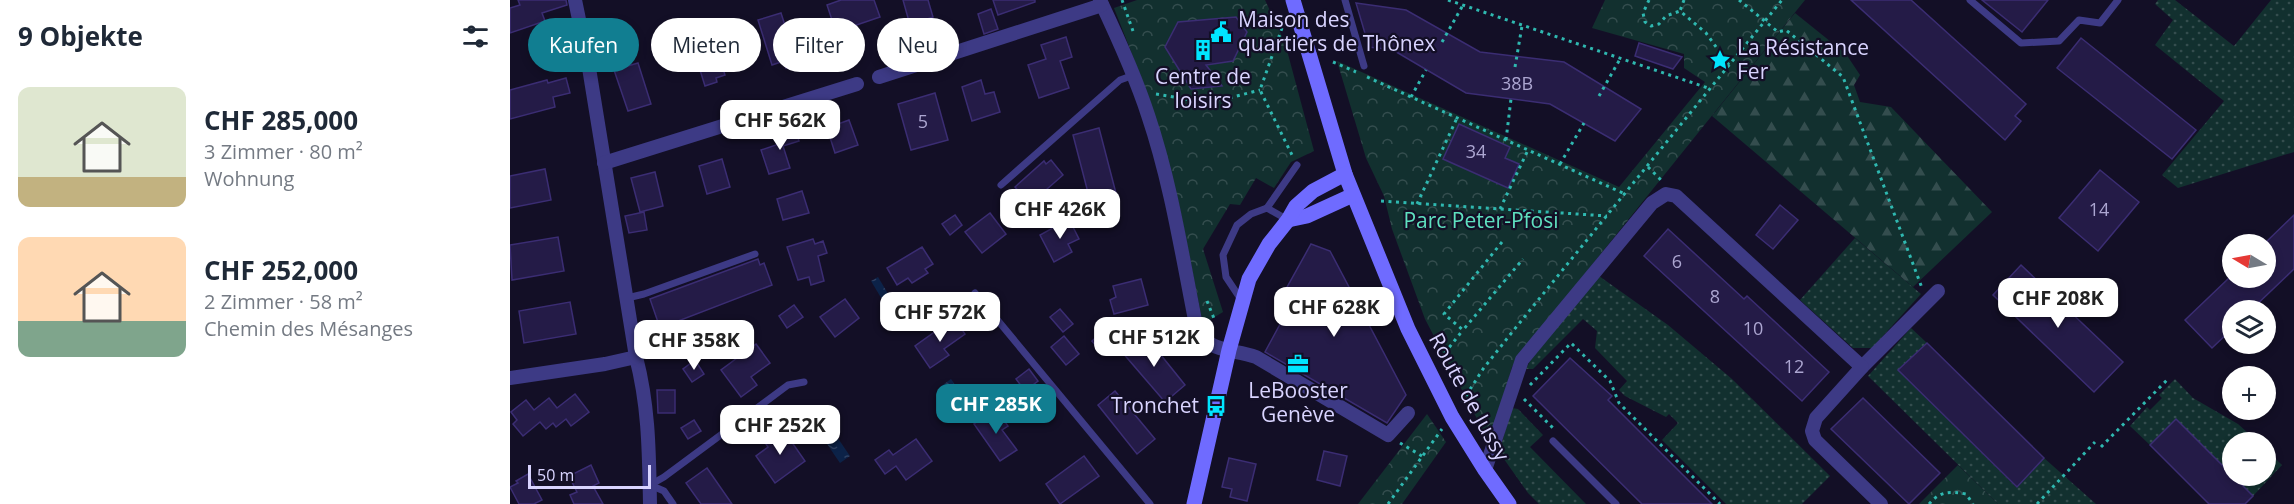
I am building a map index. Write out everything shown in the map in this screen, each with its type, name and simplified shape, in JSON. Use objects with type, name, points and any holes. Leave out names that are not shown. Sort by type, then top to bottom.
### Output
[{"type":"main road","name":"Route de Jussy","points":[[1293,0],[1353,195],[1416,348],[1439,394],[1485,470],[1509,504]]},
{"type":"main road","points":[[1194,504],[1229,350],[1249,279],[1259,259],[1296,206],[1313,191],[1346,174]]},
{"type":"main road","points":[[1288,220],[1307,216],[1353,195]]},
{"type":"street","points":[[575,0],[589,68],[636,357],[645,390],[650,504]]},
{"type":"street","points":[[879,77],[1101,2],[1134,75],[1163,167],[1200,337],[1213,347],[1256,357],[1388,435],[1408,413]]},
{"type":"street","points":[[604,163],[857,84]]},
{"type":"street","points":[[1485,470],[1522,360],[1652,203],[1666,194],[1676,196],[1862,367]]},
{"type":"street","points":[[1881,504],[1815,440],[1812,431],[1816,418],[1862,367],[1935,294]]},
{"type":"street","points":[[510,378],[605,364],[636,357]]},
{"type":"lane","points":[[1345,0],[1364,66]]},
{"type":"lane","points":[[1970,0],[2021,43],[2059,41],[2079,20],[2100,23],[2118,0]]},
{"type":"lane","points":[[1001,185],[1120,80],[1134,75]]},
{"type":"lane","points":[[1242,301],[1226,277],[1223,255],[1237,225],[1251,214],[1267,208],[1297,165]]},
{"type":"lane","points":[[1267,208],[1288,220]]},
{"type":"lane","points":[[627,298],[755,254]]},
{"type":"lane","points":[[975,293],[1150,504]]},
{"type":"lane","points":[[650,485],[788,385],[804,382]]},
{"type":"lane","points":[[1553,441],[1616,504]]},
{"type":"lane","points":[[650,485],[664,491],[673,504]]},
{"type":"path","points":[[1448,0],[1711,89]]},
{"type":"path","points":[[1649,0],[1643,13],[1645,22],[1651,26],[1659,24],[1666,16],[1680,10],[1684,0]]},
{"type":"path","points":[[1739,0],[1778,32],[1786,30],[1843,76],[1920,286],[1935,294]]},
{"type":"path","points":[[1483,369],[1782,0]]},
{"type":"path","points":[[1442,42],[1463,5]]},
{"type":"path","points":[[1680,10],[1706,33],[1729,65]]},
{"type":"path","points":[[1515,68],[1521,26]]},
{"type":"path","points":[[1282,27],[1260,90],[1297,165]]},
{"type":"path","points":[[1599,96],[1620,59]]},
{"type":"path","points":[[1333,62],[1625,194]]},
{"type":"path","points":[[1410,97],[1426,70]]},
{"type":"path","points":[[1155,94],[1210,104],[1260,90]]},
{"type":"path","points":[[1506,140],[1511,99]]},
{"type":"path","points":[[1417,204],[1457,118]]},
{"type":"path","points":[[1560,164],[1584,123]]},
{"type":"path","points":[[1500,209],[1528,150]]},
{"type":"path","points":[[1648,166],[1662,180],[1666,194]]},
{"type":"path","points":[[1381,201],[1607,216]]},
{"type":"path","points":[[1463,330],[1444,314],[1502,242]]},
{"type":"path","points":[[1440,358],[1523,259]]},
{"type":"path","points":[[1553,441],[1555,430],[1524,401],[1524,391],[1571,343],[1610,381],[1619,403],[1720,504]]},
{"type":"path","points":[[2101,447],[2167,380]]},
{"type":"path","points":[[1388,435],[1422,456]]},
{"type":"path","points":[[2037,504],[2096,442]]},
{"type":"path","points":[[1388,504],[1414,466]]},
{"type":"path","points":[[1929,504],[1935,497],[1950,491],[1966,494],[1973,504]]},
{"type":"green space","points":[[1137,0],[1265,0],[1285,43],[1314,151],[1291,162],[1274,188],[1256,178],[1240,205],[1230,204],[1203,249],[1223,312],[1203,324],[1179,204],[1143,82],[1114,8]]},
{"type":"green space","name":"Parc Peter-Pfosi","points":[[1605,0],[1805,0],[1525,348],[1512,367],[1495,424],[1487,438],[1425,319],[1392,229],[1384,196],[1366,158],[1337,61],[1619,187],[1705,82],[1684,68],[1684,54],[1592,28]]},
{"type":"green space","points":[[2158,0],[2175,0],[2234,46],[2271,0],[2294,0],[2294,152],[2178,188],[2162,175],[2224,101],[2155,45],[2173,20],[2155,4]]},
{"type":"green space","points":[[1795,13],[1846,54],[1860,75],[1854,85],[1860,102],[1891,107],[1992,212],[1913,287],[1712,116]]},
{"type":"green space","points":[[1855,238],[1921,294],[1872,348],[1853,348],[1800,300]]},
{"type":"green space","points":[[1599,276],[1668,325],[1732,379],[1830,476],[1802,504],[1726,504],[1662,440],[1678,423],[1669,414],[1666,417],[1625,396],[1619,390],[1627,381],[1595,348],[1597,331],[1583,319],[1533,369],[1526,369],[1531,359]]},
{"type":"green space","points":[[1911,328],[1927,343],[1898,370],[2016,487],[2044,458],[2096,504],[1998,504],[1868,376]]},
{"type":"green space","points":[[2175,379],[2193,398],[2222,415],[2222,420],[2231,420],[2247,432],[2222,432],[2222,465],[2176,420],[2150,445],[2130,426],[2147,407],[2150,410],[2162,398],[2159,395]]},
{"type":"green space","points":[[1512,408],[1518,409],[1543,435],[1530,447],[1586,504],[1539,504],[1528,493],[1499,452]]},
{"type":"green space","points":[[1427,414],[1446,442],[1402,504],[1358,504]]},
{"type":"green space","points":[[2276,459],[2282,465],[2276,471]]},
{"type":"green space","points":[[1958,465],[1998,504],[1919,504]]},
{"type":"green space","points":[[2243,486],[2262,486],[2253,496]]},
{"type":"water","points":[[878,277],[893,302],[886,306],[871,281]]},
{"type":"water","points":[[951,379],[967,401],[955,409],[940,387]]},
{"type":"water","points":[[837,437],[850,456],[840,463],[827,444]]},
{"type":"building","points":[[518,0],[566,0],[567,5],[542,13],[544,18],[528,18],[528,27],[510,33],[510,8],[520,5]]},
{"type":"building","points":[[841,0],[874,0],[880,17],[865,22],[865,18],[831,18],[827,5]]},
{"type":"building","points":[[903,0],[928,0],[933,17],[908,18]]},
{"type":"building","points":[[993,0],[1035,0],[1035,2],[998,15]]},
{"type":"building","points":[[1851,0],[1911,0],[2026,104],[2015,116],[2021,121],[2005,140]]},
{"type":"building","points":[[1982,0],[2048,0],[2022,32]]},
{"type":"building","points":[[1356,3],[1406,10],[1480,52],[1564,62],[1641,109],[1615,141],[1550,104],[1466,93],[1393,50],[1369,47]]},
{"type":"building","points":[[991,9],[998,29],[984,34],[978,14]]},
{"type":"building","points":[[781,13],[783,18],[773,18],[772,65],[761,30],[761,19]]},
{"type":"building","name":"Centre de loisirs","points":[[1236,17],[1247,32],[1233,61],[1206,65],[1222,86],[1191,89],[1165,47],[1178,22]]},
{"type":"building","points":[[1066,37],[1072,57],[1060,61],[1069,88],[1039,98],[1028,65],[1046,59],[1041,45]]},
{"type":"building","points":[[2081,38],[2196,130],[2172,159],[2057,68]]},
{"type":"building","points":[[1639,43],[1682,57],[1673,69],[1635,56]]},
{"type":"building","points":[[639,66],[651,104],[628,111],[615,72],[639,72]]},
{"type":"building","points":[[701,72],[724,72],[725,75],[716,78],[717,82],[705,86]]},
{"type":"building","points":[[566,78],[570,93],[553,97],[555,107],[510,119],[510,90],[547,80],[548,83]]},
{"type":"building","points":[[981,80],[985,94],[994,92],[1000,112],[972,121],[962,87]]},
{"type":"building","points":[[935,93],[948,140],[911,150],[898,104]]},
{"type":"building","points":[[849,120],[858,145],[835,153],[827,128]]},
{"type":"building","points":[[1459,124],[1510,147],[1505,158],[1519,164],[1508,188],[1443,159]]},
{"type":"building","points":[[794,125],[799,141],[783,146],[790,168],[769,174],[761,150],[782,143],[779,130]]},
{"type":"building","points":[[1099,128],[1118,201],[1092,208],[1073,135]]},
{"type":"building","points":[[722,159],[730,187],[707,194],[699,166]]},
{"type":"building","points":[[1051,160],[1063,175],[1030,204],[1015,187],[1044,161],[1046,164]]},
{"type":"building","points":[[545,169],[551,200],[510,208],[510,176]]},
{"type":"building","points":[[2100,170],[2139,202],[2098,251],[2059,218]]},
{"type":"building","points":[[655,172],[663,206],[640,212],[631,178]]},
{"type":"building","points":[[802,191],[809,213],[783,220],[777,199]]},
{"type":"building","points":[[1780,205],[1798,220],[1773,249],[1756,235]]},
{"type":"building","points":[[644,212],[647,230],[629,233],[625,216]]},
{"type":"building","points":[[990,213],[1006,234],[982,253],[965,232]]},
{"type":"building","points":[[955,215],[962,225],[950,235],[942,224]]},
{"type":"building","points":[[2294,215],[2294,269],[2276,286],[2276,234]]},
{"type":"building","points":[[1069,219],[1079,239],[1068,244],[1072,252],[1054,262],[1040,235]]},
{"type":"building","points":[[1668,229],[1744,299],[1747,296],[1829,372],[1802,401],[1644,256]]},
{"type":"building","points":[[558,237],[564,271],[512,280],[510,245]]},
{"type":"building","points":[[813,239],[815,244],[823,241],[827,253],[818,256],[824,281],[811,285],[809,277],[798,280],[787,247]]},
{"type":"building","points":[[1311,244],[1330,251],[1406,395],[1387,423],[1265,352],[1286,313],[1276,307]]},
{"type":"building","points":[[922,247],[933,264],[925,269],[928,273],[912,283],[908,278],[897,285],[887,268]]},
{"type":"building","points":[[758,259],[760,265],[764,263],[772,285],[660,328],[650,299]]},
{"type":"building","points":[[2021,265],[2123,362],[2094,392],[1993,295]]},
{"type":"building","points":[[1141,279],[1148,305],[1114,314],[1110,300],[1116,297],[1113,286]]},
{"type":"building","points":[[2222,285],[2222,288],[2274,288],[2261,300],[2222,300],[2222,338],[2212,348],[2185,320]]},
{"type":"building","points":[[845,299],[859,318],[835,337],[820,317]]},
{"type":"building","points":[[570,302],[576,334],[524,343],[519,311]]},
{"type":"building","points":[[794,305],[803,317],[787,328],[779,316]]},
{"type":"building","points":[[1060,309],[1073,324],[1063,332],[1050,317]]},
{"type":"building","points":[[954,318],[965,334],[944,349],[949,355],[930,368],[915,346]]},
{"type":"building","points":[[1102,332],[1113,344],[1102,353],[1092,341]]},
{"type":"building","points":[[1144,334],[1185,385],[1165,402],[1122,352]]},
{"type":"building","points":[[1064,336],[1079,354],[1066,365],[1051,347]]},
{"type":"building","points":[[1927,343],[2044,458],[2017,487],[1898,370]]},
{"type":"building","points":[[756,344],[770,363],[751,377],[757,385],[741,397],[721,370]]},
{"type":"building","points":[[1570,358],[1612,396],[1608,400],[1712,504],[1642,504],[1533,396]]},
{"type":"building","points":[[695,360],[704,374],[692,382],[683,369]]},
{"type":"building","points":[[1029,369],[1038,381],[1025,391],[1016,379]]},
{"type":"building","points":[[657,390],[675,390],[675,413],[658,413]]},
{"type":"building","points":[[1115,391],[1155,439],[1137,454],[1098,405]]},
{"type":"building","points":[[575,394],[589,412],[571,426],[566,419],[556,427],[553,423],[546,429],[540,422],[523,436],[513,424],[517,420],[511,412],[526,400],[534,410],[549,398],[557,408]]},
{"type":"building","points":[[1863,398],[1940,473],[1909,504],[1831,429]]},
{"type":"building","points":[[996,409],[1008,426],[1002,430],[1017,450],[1000,461],[974,424]]},
{"type":"building","points":[[2176,419],[2222,465],[2222,486],[2243,486],[2253,496],[2245,504],[2209,504],[2150,445]]},
{"type":"building","points":[[694,420],[701,431],[688,439],[681,428]]},
{"type":"building","points":[[782,428],[805,461],[775,483],[756,456],[768,447],[764,441]]},
{"type":"building","points":[[916,439],[932,461],[906,480],[896,466],[885,474],[875,460],[889,450],[893,455]]},
{"type":"building","points":[[1324,451],[1347,456],[1340,486],[1317,480]]},
{"type":"building","points":[[1084,456],[1099,476],[1060,504],[1046,484]]},
{"type":"building","points":[[1229,458],[1256,464],[1247,501],[1230,497],[1232,489],[1222,487]]},
{"type":"building","points":[[591,465],[599,483],[593,486],[603,504],[574,504],[570,495],[577,492],[569,476]]},
{"type":"building","points":[[707,468],[732,504],[701,504],[686,483]]},
{"type":"building","points":[[528,474],[542,500],[534,504],[519,504],[510,487]]},
{"type":"place","name":"Maison des quartiers de Thônex","points":[[1221,32]]},
{"type":"place","name":"Centre de loisirs","points":[[1203,50]]},
{"type":"place","name":"La Résistance Fer","points":[[1720,60]]},
{"type":"place","name":"LeBooster Genève","points":[[1298,364]]},
{"type":"place","name":"Tronchet","points":[[1216,406]]}]
